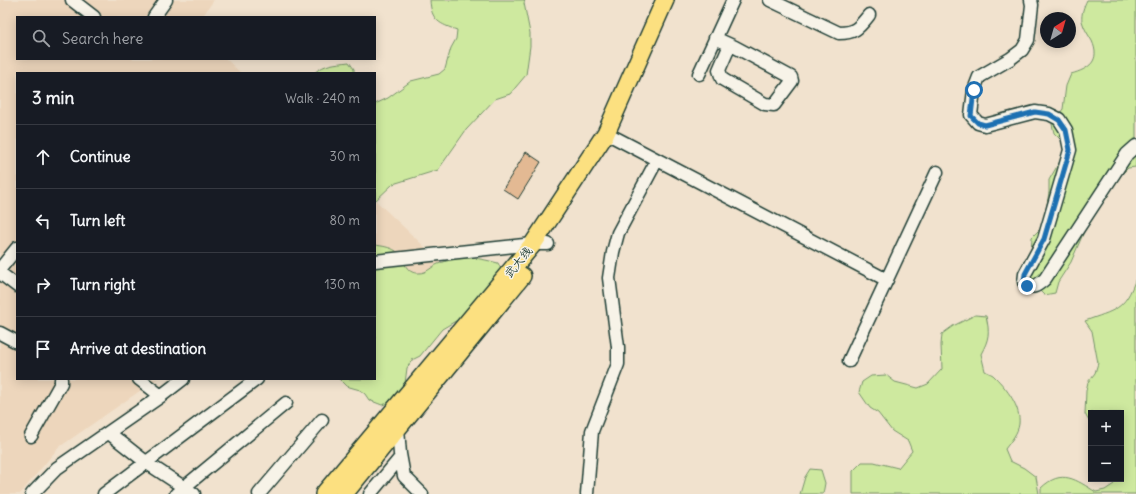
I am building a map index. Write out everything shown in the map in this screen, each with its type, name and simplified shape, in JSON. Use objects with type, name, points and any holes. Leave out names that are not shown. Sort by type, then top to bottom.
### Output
[{"type":"highway","name":"武大线","points":[[611,136],[665,0]]},
{"type":"highway","name":"武大线","points":[[344,494],[398,429],[541,244],[611,136],[674,0]]},
{"type":"highway","name":"武大线","points":[[324,494],[541,244]]},
{"type":"street","points":[[72,0],[93,16]]},
{"type":"street","points":[[720,74],[700,70],[732,0]]},
{"type":"street","points":[[770,0],[839,33],[848,33],[858,29],[869,15]]},
{"type":"street","points":[[1031,0],[1032,5],[1028,40],[1022,50],[980,77],[974,90],[971,116],[978,123],[985,125],[1035,112],[1049,114],[1059,120],[1066,130],[1070,150],[1044,239],[1025,274],[1024,282],[1027,286],[1036,287],[1046,279],[1127,154],[1136,146]]},
{"type":"street","points":[[155,16],[164,1]]},
{"type":"street","points":[[715,38],[730,45],[791,77],[792,81],[774,105],[765,104],[722,79],[719,70],[730,45]]},
{"type":"street","points":[[611,136],[887,280]]},
{"type":"street","points":[[587,494],[592,431],[618,364],[618,347],[609,278],[613,252],[618,233],[657,160]]},
{"type":"street","points":[[849,360],[937,172]]},
{"type":"street","points":[[376,261],[541,244]]},
{"type":"street","points":[[0,269],[16,249]]},
{"type":"street","points":[[0,273],[16,285]]},
{"type":"street","points":[[0,333],[16,341]]},
{"type":"street","points":[[31,436],[61,383],[61,380]]},
{"type":"street","points":[[140,380],[161,396]]},
{"type":"street","points":[[32,494],[57,468],[182,380]]},
{"type":"street","points":[[104,494],[256,380]]},
{"type":"street","points":[[108,432],[185,492],[286,403]]},
{"type":"street","points":[[259,494],[322,420]]},
{"type":"street","points":[[398,429],[400,458],[404,476],[422,494]]},
{"type":"street","points":[[370,494],[400,458]]},
{"type":"street","points":[[381,481],[384,494]]},
{"type":"shaded area","points":[[0,0],[214,0],[203,16],[16,16],[16,60],[227,60],[240,72],[16,72],[16,380],[156,380],[58,448],[20,494],[0,494]]},
{"type":"shaded area","points":[[376,201],[465,285],[376,299]]},
{"type":"green space","points":[[430,0],[525,0],[524,3],[530,33],[530,46],[526,75],[510,94],[495,99],[466,130],[438,170],[393,184],[376,200],[376,104],[388,98],[411,81],[439,74],[445,69],[451,48],[456,39],[457,30],[438,21],[432,13]]},
{"type":"green space","points":[[1087,0],[1136,0],[1136,167],[1128,168],[1119,177],[1086,227],[1071,262],[1058,282],[1055,293],[1044,295],[1035,286],[1030,273],[1032,237],[1041,228],[1045,217],[1049,192],[1049,180],[1066,151],[1062,141],[1054,133],[1052,124],[1063,109],[1066,86],[1071,74],[1088,67],[1094,59],[1095,54],[1092,41],[1082,21],[1083,10]]},
{"type":"green space","points":[[349,62],[354,69],[354,72],[315,72],[327,66]]},
{"type":"green space","points":[[376,245],[396,251],[410,271],[414,273],[424,272],[438,264],[461,258],[482,259],[498,263],[502,271],[459,319],[442,329],[420,356],[412,360],[407,368],[404,391],[391,402],[382,405],[369,400],[360,390],[346,386],[340,380],[376,380]]},
{"type":"green space","points":[[1136,278],[1136,494],[1041,494],[1041,488],[1056,478],[1062,477],[1075,480],[1096,492],[1105,490],[1114,484],[1113,482],[1124,482],[1124,410],[1088,410],[1088,420],[1085,414],[1088,382],[1095,373],[1098,363],[1092,331],[1085,321],[1117,308],[1123,303],[1132,289]]},
{"type":"green space","points":[[975,315],[986,316],[988,336],[981,354],[985,371],[992,374],[1004,387],[1018,411],[1019,424],[1017,431],[1005,449],[1010,461],[1024,468],[1036,477],[1039,494],[853,494],[853,471],[862,462],[874,462],[898,468],[912,451],[908,441],[892,431],[878,413],[870,408],[859,392],[862,382],[871,376],[886,375],[895,382],[918,388],[928,384],[942,369],[942,334],[953,326]]},
{"type":"green space","points":[[810,469],[821,470],[825,483],[823,494],[800,494],[805,477]]},
{"type":"building","points":[[526,152],[541,162],[518,199],[503,189]]},
{"type":"route","points":[[974,90],[971,116],[978,123],[985,125],[1035,112],[1049,114],[1059,120],[1066,130],[1070,150],[1044,239],[1025,274],[1024,282],[1027,286]]}]
